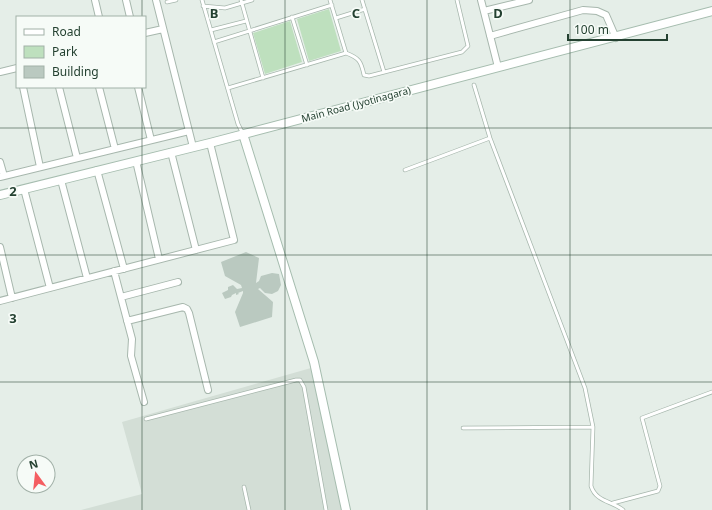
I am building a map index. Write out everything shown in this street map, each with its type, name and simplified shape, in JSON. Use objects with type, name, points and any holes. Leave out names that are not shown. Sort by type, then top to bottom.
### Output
[{"type":"street","points":[[95,0],[99,16]]},
{"type":"street","points":[[126,0],[130,16]]},
{"type":"street","points":[[156,0],[193,147]]},
{"type":"street","points":[[481,0],[498,67]]},
{"type":"street","points":[[484,11],[529,0]]},
{"type":"street","points":[[490,36],[583,10],[597,11],[606,15],[616,38]]},
{"type":"street","name":"Main Road (Jyotinagara)","points":[[0,195],[210,143],[498,67],[616,38],[712,11]]},
{"type":"street","points":[[146,33],[163,28]]},
{"type":"street","points":[[0,72],[16,68]]},
{"type":"street","points":[[24,88],[40,167]]},
{"type":"street","points":[[59,88],[77,158]]},
{"type":"street","points":[[99,88],[114,149]]},
{"type":"street","points":[[138,88],[151,140]]},
{"type":"street","points":[[0,162],[2,177],[189,131]]},
{"type":"street","points":[[243,134],[314,362],[346,510]]},
{"type":"street","points":[[0,301],[234,240],[210,143]]},
{"type":"street","points":[[172,152],[196,250]]},
{"type":"street","points":[[136,161],[159,259]]},
{"type":"street","points":[[97,170],[124,268]]},
{"type":"street","points":[[61,180],[86,278]]},
{"type":"street","points":[[24,189],[50,288]]},
{"type":"street","points":[[0,247],[12,298]]},
{"type":"street","points":[[114,271],[132,339],[131,356],[144,402]]},
{"type":"street","points":[[121,296],[178,282]]},
{"type":"street","points":[[127,321],[183,306],[187,309],[190,313],[208,390]]},
{"type":"lane","points":[[167,2],[176,0]]},
{"type":"lane","points":[[202,0],[238,124],[243,134]]},
{"type":"lane","points":[[204,6],[225,8],[252,0]]},
{"type":"lane","points":[[330,0],[346,53]]},
{"type":"lane","points":[[362,0],[384,72]]},
{"type":"lane","points":[[228,88],[346,53],[359,60],[364,75],[366,76],[462,52],[468,46],[457,0]]},
{"type":"lane","points":[[242,2],[246,21],[263,78]]},
{"type":"lane","points":[[214,42],[250,32],[332,5]]},
{"type":"lane","points":[[336,18],[365,10]]},
{"type":"lane","points":[[292,17],[307,65]]},
{"type":"lane","points":[[211,30],[246,21]]},
{"type":"lane","points":[[474,85],[490,138],[585,388],[593,427],[592,486],[595,495],[623,510]]},
{"type":"lane","points":[[405,170],[490,138]]},
{"type":"lane","points":[[146,419],[300,380],[304,387],[326,510]]},
{"type":"lane","points":[[612,504],[658,491],[660,486],[642,418],[712,392]]},
{"type":"lane","points":[[463,428],[593,427]]},
{"type":"lane","points":[[244,487],[249,510]]},
{"type":"shaded area","points":[[311,368],[342,510],[81,510],[142,494],[122,422]]},
{"type":"green space","points":[[329,9],[341,51],[309,61],[297,19]]},
{"type":"green space","points":[[290,21],[302,62],[265,74],[253,33]]},
{"type":"building","points":[[246,252],[259,258],[256,283],[259,281],[261,276],[272,273],[279,274],[281,285],[278,291],[272,294],[265,293],[260,288],[258,289],[273,302],[272,317],[240,327],[235,312],[243,291],[225,299],[222,293],[228,290],[228,287],[233,285],[237,289],[242,288],[241,285],[225,276],[221,262]]}]
